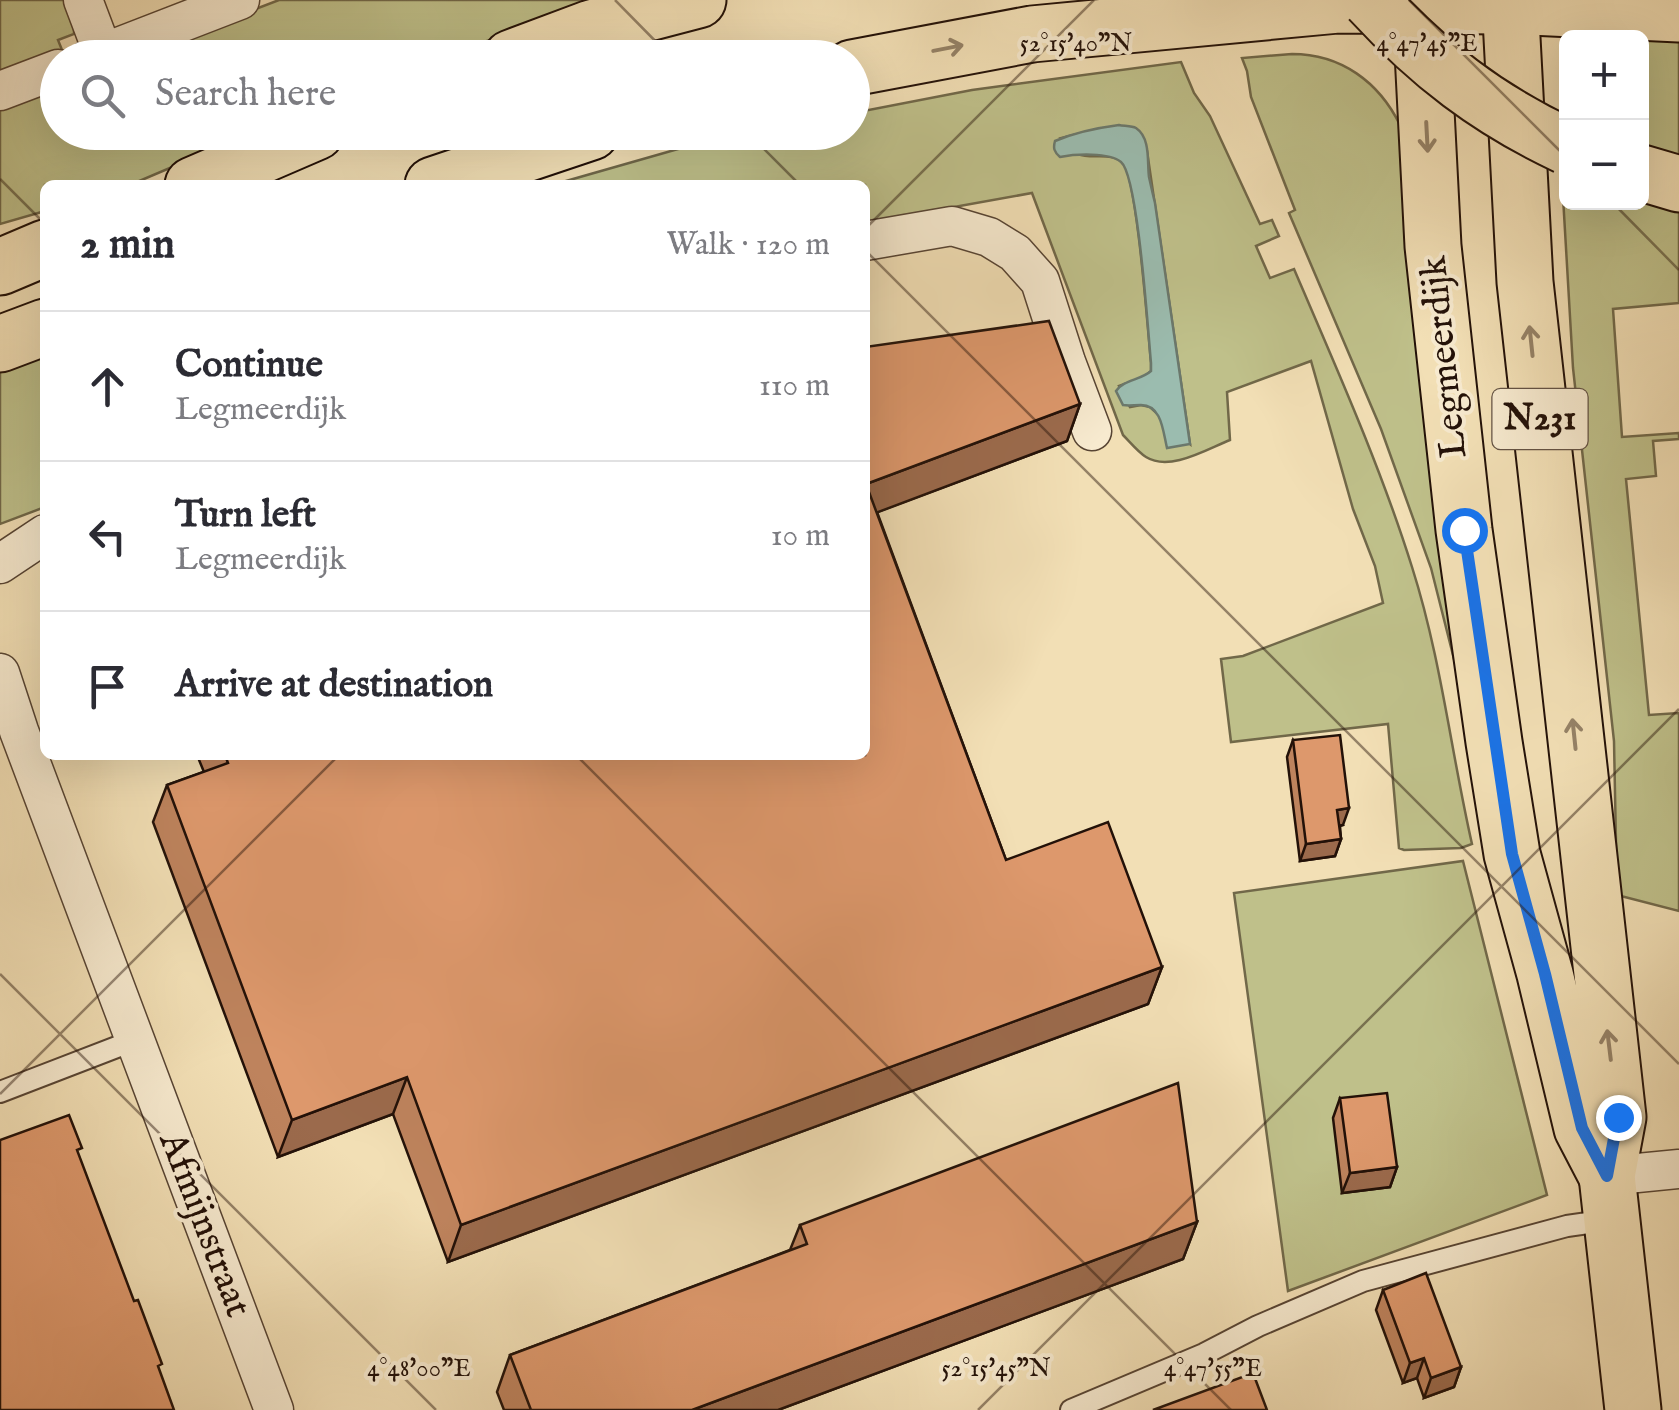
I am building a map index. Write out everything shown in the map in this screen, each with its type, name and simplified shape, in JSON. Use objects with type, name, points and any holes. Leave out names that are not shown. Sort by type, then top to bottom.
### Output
[{"type":"main road","points":[[559,40],[698,0]]},
{"type":"main road","points":[[1404,2],[1429,60],[1481,100],[1559,142]]},
{"type":"main road","name":"Legmeerdijk","points":[[1404,2],[1464,530],[1512,854],[1582,1128],[1610,1198]]},
{"type":"main road","points":[[870,64],[1032,34],[1338,5],[1510,3],[1679,14]]},
{"type":"main road","name":"Legmeerdijk","points":[[1510,3],[1525,282],[1618,1117],[1610,1198],[1633,1410]]},
{"type":"main road","points":[[205,180],[274,150]]},
{"type":"main road","points":[[447,180],[537,150]]},
{"type":"main road","points":[[1649,175],[1679,184]]},
{"type":"main road","points":[[0,268],[40,250]]},
{"type":"main road","points":[[0,344],[40,329]]},
{"type":"street","points":[[83,0],[92,40]]},
{"type":"street","points":[[135,40],[240,0]]},
{"type":"street","points":[[0,91],[40,77]]},
{"type":"street","points":[[870,239],[952,226],[989,237],[1015,253],[1040,281],[1092,431]]},
{"type":"street","points":[[0,564],[40,537]]},
{"type":"street","name":"Afmijnstraat","points":[[0,674],[274,1410]]},
{"type":"street","points":[[1610,1198],[1679,1169]]},
{"type":"lane","points":[[0,1092],[135,1040]]},
{"type":"lane","points":[[1071,1410],[1363,1281],[1567,1226],[1610,1198]]},
{"type":"green space","points":[[0,0],[66,0],[74,34],[58,40],[40,40],[40,59],[0,74]]},
{"type":"green space","points":[[279,0],[609,0],[490,40],[175,40]]},
{"type":"green space","points":[[1679,34],[1679,164],[1649,152],[1649,37]]},
{"type":"green space","points":[[1292,54],[1327,59],[1356,73],[1381,96],[1400,125],[1458,675],[1431,568],[1381,429],[1289,213],[1295,210],[1251,97],[1242,58]]},
{"type":"green space","points":[[1181,62],[1260,224],[1272,220],[1279,236],[1256,246],[1270,278],[1294,269],[1386,491],[1431,636],[1472,844],[1461,848],[1399,848],[1388,724],[1231,742],[1221,659],[1243,656],[1383,603],[1311,361],[1227,392],[1230,440],[1188,458],[1156,461],[1143,455],[1123,435],[1032,193],[870,222],[870,180],[570,180],[674,150],[870,150],[870,110],[972,90]],"holes":[[[1089,131],[1147,151],[1190,444],[1150,407],[1130,407],[1119,386],[1151,371],[1133,196],[1123,163],[1107,156],[1078,154],[1061,138]]]},
{"type":"green space","points":[[40,92],[40,150],[212,150],[142,180],[40,180],[40,212],[0,224],[0,108]]},
{"type":"green space","points":[[1649,192],[1679,198],[1679,303],[1613,309],[1622,437],[1679,433],[1679,439],[1653,441],[1656,476],[1626,479],[1649,715],[1679,713],[1679,911],[1617,895],[1614,741],[1573,368],[1564,210],[1649,210]]},
{"type":"green space","points":[[40,352],[40,509],[0,524],[0,366]]},
{"type":"green space","points":[[1463,861],[1547,1195],[1288,1291],[1234,893]]},
{"type":"shaded area","points":[[1119,125],[1136,128],[1146,144],[1190,444],[1167,448],[1153,409],[1123,405],[1116,391],[1151,371],[1141,256],[1127,173],[1116,159],[1092,155],[1060,157],[1054,150],[1055,141]]},
{"type":"building","points":[[1049,321],[1080,404],[870,483],[870,346]]},
{"type":"building","points":[[870,495],[1006,860],[1108,822],[1162,967],[461,1225],[407,1077],[292,1120],[167,785],[228,763],[227,760],[870,760]]},
{"type":"building","points":[[1340,735],[1349,808],[1337,810],[1341,839],[1306,844],[1293,740]]},
{"type":"building","points":[[1178,1083],[1197,1222],[692,1410],[531,1410],[510,1355],[807,1244],[800,1225]]},
{"type":"building","points":[[1387,1093],[1397,1167],[1350,1173],[1340,1098]]},
{"type":"building","points":[[69,1115],[82,1148],[77,1150],[162,1364],[158,1366],[174,1410],[0,1410],[0,1140]]},
{"type":"building","points":[[1426,1273],[1461,1367],[1431,1378],[1424,1358],[1410,1363],[1383,1290]]},
{"type":"building","points":[[1253,1373],[1267,1410],[1153,1410]]},
{"type":"route","points":[[1464,530],[1512,854],[1582,1128],[1607,1176],[1618,1117]]}]
